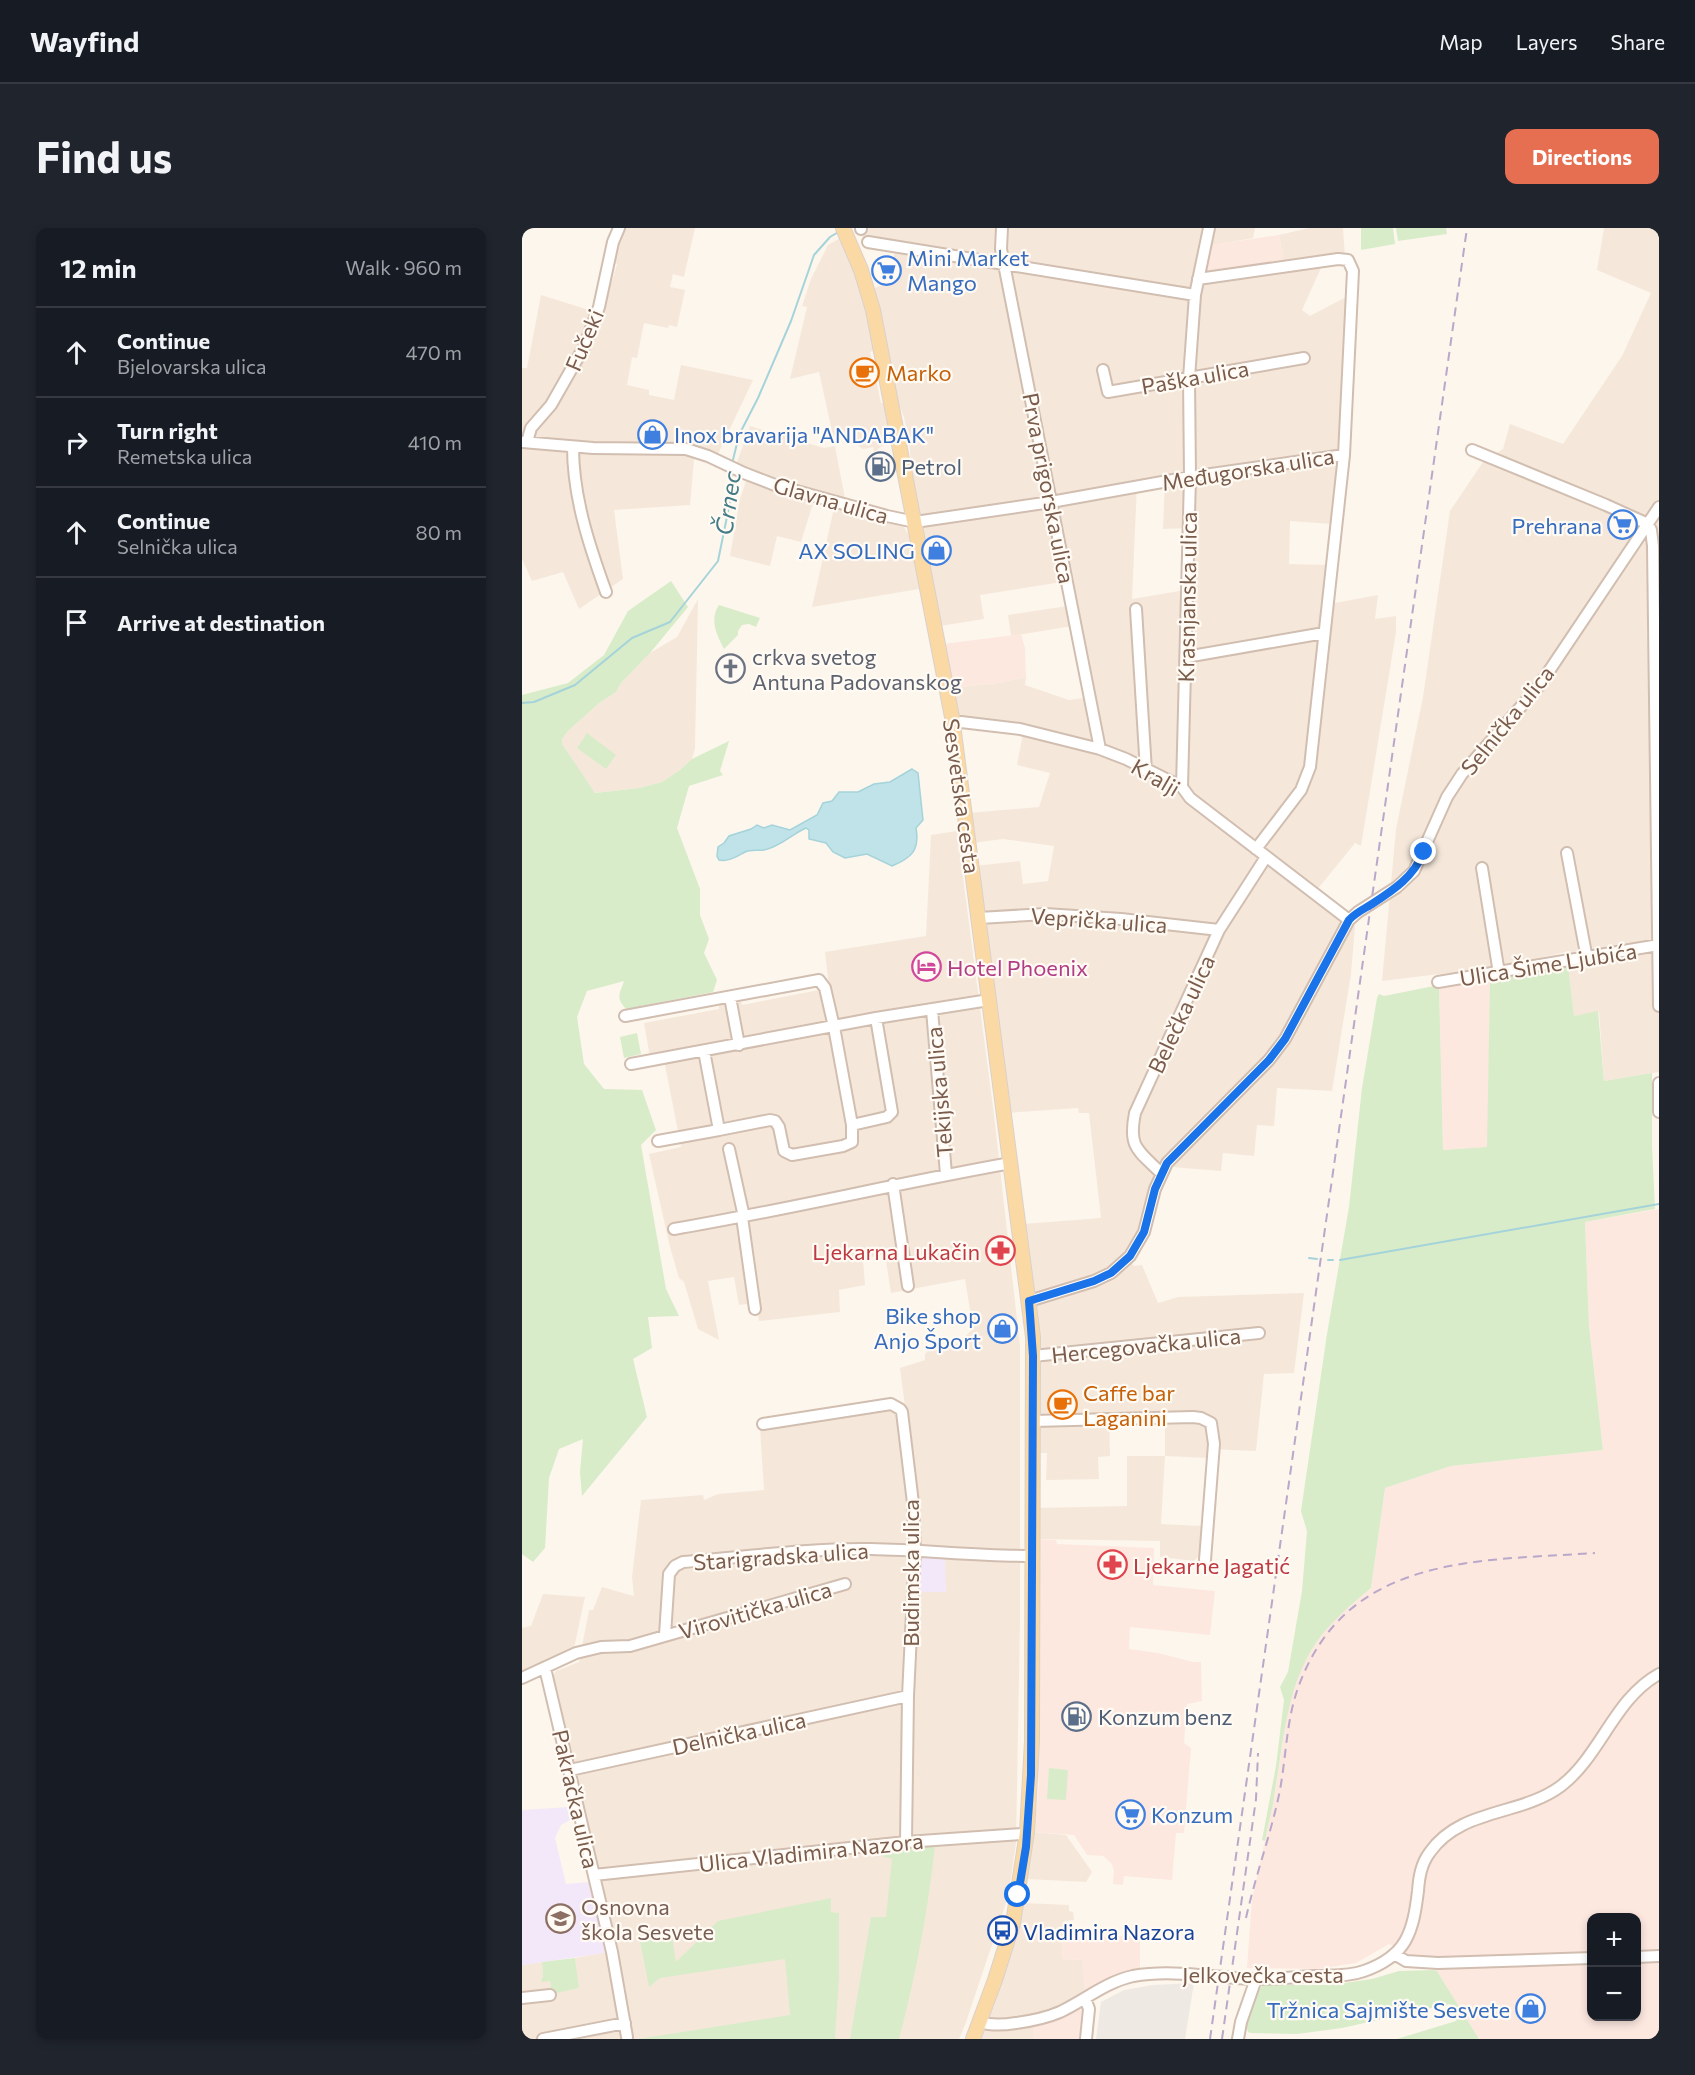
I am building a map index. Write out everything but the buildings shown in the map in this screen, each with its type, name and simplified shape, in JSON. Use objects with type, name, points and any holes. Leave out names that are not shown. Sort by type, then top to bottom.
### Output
[{"type":"main road","name":"Sesvetska cesta","points":[[845,232],[861,270],[873,310],[946,685],[1011,1162],[1029,1301],[1033,1356],[1033,1421],[1027,1556],[1031,1764],[1028,1832],[1013,1923],[973,2039]]},
{"type":"street","name":"Fučeki","points":[[524,442],[531,428],[551,405],[584,347],[599,307],[612,242],[619,228]]},
{"type":"street","name":"Prva prigorska ulica","points":[[1002,228],[1001,249],[1100,749]]},
{"type":"street","name":"Krasnjanska ulica","points":[[1182,787],[1190,477],[1189,378],[1195,296],[1209,228]]},
{"type":"street","points":[[868,242],[1195,296]]},
{"type":"street","name":"Međugorska ulica","points":[[915,522],[1051,502],[1190,477],[1344,455],[1353,276],[1350,262],[1338,260],[1198,279]]},
{"type":"street","name":"Paška ulica","points":[[1103,370],[1108,392],[1304,358]]},
{"type":"street","name":"Glavna ulica","points":[[524,442],[573,447],[686,449],[775,485],[915,522]]},
{"type":"street","points":[[573,447],[578,496],[588,541],[606,592]]},
{"type":"street","points":[[1472,450],[1648,524],[1651,530],[1658,837],[1659,1006]]},
{"type":"street","points":[[1256,849],[1307,780],[1311,767],[1344,455]]},
{"type":"street","name":"Selnička ulica","points":[[1349,920],[1397,888],[1414,871],[1448,797],[1462,774],[1539,686],[1659,507]]},
{"type":"street","points":[[1136,609],[1146,771]]},
{"type":"street","points":[[1186,657],[1324,633]]},
{"type":"street","name":"Kralji","points":[[961,722],[1020,729],[1100,749],[1126,759],[1182,787],[1190,798],[1349,920]]},
{"type":"street","points":[[1567,853],[1587,959]]},
{"type":"street","name":"Belečka ulica","points":[[1161,1173],[1132,1139],[1135,1113],[1219,930],[1266,857]]},
{"type":"street","points":[[1482,868],[1498,967],[1501,971]]},
{"type":"street","name":"Veprička ulica","points":[[978,918],[1045,914],[1122,919],[1219,930]]},
{"type":"street","points":[[1029,1301],[1094,1281],[1122,1265],[1136,1248],[1144,1232],[1161,1173],[1167,1163],[1269,1060],[1285,1039],[1349,920]]},
{"type":"street","name":"Ulica Šime Ljubića","points":[[1438,982],[1587,959],[1659,945]]},
{"type":"street","points":[[625,1016],[819,980],[825,987],[852,1125],[853,1137],[850,1144],[792,1155],[784,1150],[778,1127],[775,1121],[770,1120],[658,1141]]},
{"type":"street","points":[[730,997],[739,1045]]},
{"type":"street","points":[[631,1064],[876,1018],[989,1000]]},
{"type":"street","name":"Tekijska ulica","points":[[932,1010],[946,1174]]},
{"type":"street","points":[[852,1125],[887,1117],[892,1112],[876,1018]]},
{"type":"street","points":[[704,1051],[719,1130]]},
{"type":"street","points":[[1659,1083],[1659,1112]]},
{"type":"street","points":[[729,1149],[743,1217],[754,1309]]},
{"type":"street","name":"Tekijska ulica","points":[[674,1229],[1011,1162]]},
{"type":"street","points":[[893,1184],[908,1286]]},
{"type":"street","name":"Hercegovačka ulica","points":[[1033,1356],[1259,1334]]},
{"type":"street","name":"Budimska ulica","points":[[764,1424],[891,1404],[900,1409],[913,1503],[915,1550],[908,1696],[906,1842]]},
{"type":"street","points":[[1033,1421],[1193,1417],[1211,1423],[1214,1444],[1205,1560]]},
{"type":"street","name":"Starigradska ulica","points":[[665,1635],[669,1574],[675,1566],[682,1562],[836,1549],[915,1550],[981,1556],[1027,1556]]},
{"type":"street","name":"Virovitička ulica","points":[[522,1678],[576,1653],[601,1647],[630,1646],[845,1584]]},
{"type":"street","name":"Pakračka ulica","points":[[545,1668],[612,1952],[627,2037]]},
{"type":"street","name":"Jelkovečka cesta","points":[[980,2022],[1002,2024],[1031,2021],[1060,2012],[1112,1983],[1132,1977],[1155,1974],[1256,1978],[1346,1975],[1376,1966],[1394,1954],[1407,1939],[1413,1925],[1420,1872],[1430,1851],[1462,1824],[1543,1796],[1562,1785],[1584,1761],[1631,1696],[1642,1685],[1659,1674]]},
{"type":"street","name":"Delnička ulica","points":[[570,1770],[908,1696]]},
{"type":"street","name":"Ulica Vladimira Nazora","points":[[594,1875],[906,1842],[1028,1832]]},
{"type":"street","points":[[1394,1954],[1406,1961],[1438,1963],[1587,1958]]},
{"type":"street","points":[[1641,1957],[1659,1956]]},
{"type":"street","points":[[1238,2039],[1256,1978]]},
{"type":"street","points":[[522,1998],[550,1995]]},
{"type":"street","points":[[1085,1998],[1089,2009],[1086,2039]]},
{"type":"street","points":[[543,2039],[625,2023]]},
{"type":"shaded area","points":[[625,228],[695,228],[684,277],[673,274],[670,287],[685,290],[677,327],[669,325],[668,328],[644,323],[637,358],[632,357],[627,385],[649,390],[649,395],[674,400],[681,365],[753,380],[717,456],[695,448],[690,505],[614,510],[623,579],[579,609],[563,572],[532,581],[522,559],[522,368],[527,368],[541,295],[602,314],[617,264],[613,262],[617,246]]},
{"type":"shaded area","points":[[864,228],[1255,228],[1253,238],[1202,247],[1285,270],[1279,235],[1309,228],[1343,228],[1345,256],[1325,259],[1302,310],[1310,316],[1346,297],[1344,441],[1332,524],[1290,521],[1289,564],[1325,565],[1324,605],[1378,595],[1375,619],[1396,616],[1396,632],[1361,846],[1355,843],[1312,896],[1339,920],[1355,926],[1351,974],[1332,1091],[1277,1088],[1274,1126],[1257,1125],[1254,1156],[1223,1153],[1221,1171],[1172,1167],[1162,1164],[1154,1178],[1138,1237],[1126,1256],[1134,1266],[1142,1265],[1158,1303],[1178,1297],[1304,1293],[1294,1373],[1264,1374],[1256,1451],[1209,1449],[1208,1458],[1165,1456],[1165,1415],[1109,1416],[1110,1456],[1098,1457],[1099,1479],[1046,1480],[1047,1453],[1037,1453],[1023,1224],[1101,1218],[1089,1113],[1079,1113],[1078,1108],[1007,1113],[993,969],[975,866],[1020,861],[1023,884],[1048,881],[1054,846],[1003,839],[972,843],[968,813],[1039,807],[1050,773],[1017,765],[1024,728],[956,718],[951,688],[998,683],[1026,677],[1025,685],[1069,700],[1092,697],[1079,625],[1011,636],[1008,615],[1074,605],[1062,582],[980,595],[984,619],[940,626],[912,474],[909,440],[904,417],[896,398],[872,289],[888,283],[882,266],[894,260],[894,243],[861,236]],"holes":[[[1165,480],[1163,529],[1192,528],[1191,589],[1132,599],[1137,484]]]},
{"type":"shaded area","points":[[1604,228],[1659,228],[1659,1072],[1604,1081],[1599,1012],[1574,1016],[1566,952],[1498,967],[1382,981],[1396,829],[1423,697],[1450,511],[1483,462],[1503,449],[1510,424],[1563,444],[1622,356],[1651,293],[1597,270]]},
{"type":"shaded area","points":[[1279,235],[1284,263],[1204,273],[1210,245]]},
{"type":"shaded area","points":[[842,237],[861,284],[877,350],[870,352],[881,403],[886,403],[889,424],[887,437],[885,444],[874,452],[873,447],[863,449],[857,445],[851,433],[833,436],[819,372],[790,379],[807,307],[802,306],[811,279],[828,245]]},
{"type":"shaded area","points":[[750,426],[824,448],[835,446],[847,509],[904,527],[911,539],[919,589],[812,607],[836,499],[816,494],[801,542],[777,536],[770,566],[730,556],[740,499],[749,472],[736,465]]},
{"type":"shaded area","points":[[698,599],[695,748],[692,759],[662,782],[639,788],[595,793],[570,758],[562,744],[562,739],[598,704],[616,692],[621,683],[650,653],[677,637]]},
{"type":"shaded area","points":[[1021,634],[1025,648],[1026,677],[998,683],[951,688],[943,644]]},
{"type":"shaded area","points":[[957,831],[994,1115],[1020,1346],[1020,1620],[1016,1843],[1008,1897],[965,2025],[959,2039],[522,2039],[522,1965],[542,1962],[543,1978],[541,1979],[542,1981],[550,1980],[552,1993],[578,1988],[575,1958],[613,1951],[603,1882],[582,1813],[552,1678],[556,1671],[579,1662],[589,1610],[593,1610],[602,1587],[634,1596],[632,1577],[641,1500],[703,1495],[704,1500],[718,1494],[764,1490],[760,1428],[905,1407],[900,1368],[925,1360],[925,1354],[929,1350],[955,1343],[956,1345],[973,1329],[965,1279],[891,1293],[885,1254],[863,1259],[865,1285],[839,1290],[840,1312],[759,1321],[756,1303],[739,1305],[734,1277],[708,1281],[719,1340],[698,1329],[684,1282],[679,1278],[670,1247],[649,1154],[681,1147],[663,1055],[650,1057],[644,1023],[719,1009],[719,1003],[740,999],[742,1005],[829,988],[825,952],[926,936],[931,835]]},
{"type":"shaded area","points":[[1490,977],[1488,1147],[1443,1150],[1439,985]]},
{"type":"shaded area","points":[[1659,1209],[1659,2039],[1479,2039],[1437,1971],[1389,1944],[1356,1963],[1318,1969],[1247,1968],[1252,1900],[1275,1794],[1288,1707],[1302,1666],[1316,1643],[1333,1621],[1371,1588],[1385,1488],[1451,1466],[1603,1450],[1589,1326],[1585,1222]]},
{"type":"shaded area","points":[[1127,1456],[1165,1456],[1161,1524],[1201,1526],[1199,1556],[1194,1561],[1160,1557],[1160,1541],[1037,1539],[1037,1508],[1127,1506]]},
{"type":"shaded area","points":[[1037,1539],[1056,1540],[1057,1544],[1154,1548],[1153,1585],[1215,1591],[1210,1635],[1130,1627],[1129,1649],[1201,1662],[1202,1701],[1187,1704],[1184,1743],[1191,1748],[1184,1833],[1176,1833],[1172,1880],[1124,1876],[1123,1885],[1113,1884],[1114,1870],[1111,1863],[1103,1856],[1087,1855],[1074,1835],[1034,1832],[1039,1783],[1037,1760],[1040,1619],[1038,1618]]},
{"type":"shaded area","points":[[919,1556],[945,1558],[946,1592],[918,1592]]},
{"type":"shaded area","points":[[543,1594],[585,1597],[573,1653],[522,1680],[522,1628],[531,1626]]},
{"type":"shaded area","name":"Osnovna škola Sesvete","points":[[569,1807],[570,1820],[561,1825],[555,1838],[566,1884],[590,1882],[605,1953],[522,1965],[522,1810]]},
{"type":"shaded area","points":[[1034,1832],[1066,1835],[1092,1872],[1086,1882],[1027,1879]]},
{"type":"shaded area","points":[[1023,1903],[1069,1905],[1069,1911],[1073,1912],[1074,1920],[1064,1921],[1062,1959],[1083,1960],[1085,1994],[1056,2009],[1034,2016],[1033,2039],[979,2039],[994,2006]]},
{"type":"shaded area","points":[[1140,1936],[1140,1969],[1111,1978],[1085,1994],[1082,1960],[1062,1959],[1063,1937]]},
{"type":"shaded area","points":[[1194,1983],[1185,2039],[1096,2039],[1101,2002],[1124,1990],[1153,1985]]},
{"type":"shaded area","points":[[1077,2008],[1084,2011],[1082,2039],[1033,2039],[1033,2025]]},
{"type":"green space","points":[[1361,228],[1393,228],[1395,244],[1361,250]]},
{"type":"green space","points":[[1396,228],[1446,228],[1447,234],[1398,241]]},
{"type":"green space","points":[[671,581],[688,607],[650,653],[621,683],[616,692],[598,704],[569,730],[562,739],[562,744],[595,793],[639,788],[662,782],[692,759],[729,741],[720,771],[723,775],[689,786],[677,828],[700,889],[700,915],[709,939],[704,953],[717,980],[713,992],[626,1009],[619,998],[624,981],[587,991],[577,1017],[584,1064],[604,1089],[642,1090],[656,1130],[641,1145],[666,1289],[679,1316],[648,1317],[652,1348],[633,1359],[647,1417],[582,1496],[580,1472],[583,1439],[559,1449],[549,1478],[545,1548],[533,1562],[522,1554],[522,695],[568,683],[604,655],[628,611]]},
{"type":"green space","points":[[719,605],[760,618],[756,627],[749,624],[742,625],[738,635],[724,649],[714,622]]},
{"type":"green space","points":[[587,733],[616,755],[606,769],[577,748]]},
{"type":"green space","points":[[1568,966],[1574,1016],[1598,1011],[1604,1081],[1652,1073],[1655,1209],[1585,1222],[1589,1326],[1603,1450],[1451,1466],[1385,1488],[1371,1588],[1322,1635],[1298,1678],[1284,1733],[1265,1841],[1262,1840],[1276,1766],[1284,1700],[1280,1687],[1288,1672],[1302,1591],[1307,1531],[1301,1511],[1327,1334],[1349,1207],[1362,1088],[1377,998],[1379,994],[1384,996],[1439,985],[1443,1150],[1487,1147],[1490,977]]},
{"type":"green space","points":[[637,1033],[641,1054],[624,1058],[620,1037]]},
{"type":"green space","points":[[1049,1768],[1068,1770],[1066,1800],[1047,1799]]},
{"type":"green space","points":[[935,1845],[921,1943],[899,2039],[850,2039],[871,1917],[886,1917],[892,1859],[882,1856],[881,1850]]},
{"type":"green space","points":[[831,1898],[831,1912],[839,1913],[839,1977],[835,2038],[840,2039],[638,2039],[790,2015],[785,1959],[660,1978],[649,1987],[640,1941],[672,1937],[676,1962],[718,1921]]},
{"type":"green space","points":[[575,1958],[579,1988],[552,1994],[550,1981],[542,1982],[541,1979],[543,1977],[542,1962]]},
{"type":"green space","points":[[1399,1971],[1437,1971],[1479,2039],[1397,2039],[1456,2021],[1450,2004],[1342,2028],[1297,2034],[1248,2032],[1247,2020],[1250,2007],[1255,1995],[1263,1985],[1331,1985],[1372,1979]]},
{"type":"water","points":[[912,769],[918,773],[923,820],[916,828],[917,843],[913,853],[892,866],[867,854],[845,858],[833,852],[826,843],[809,839],[809,830],[806,828],[764,850],[747,851],[726,860],[719,860],[717,856],[718,847],[729,836],[757,825],[764,828],[772,825],[790,830],[817,815],[823,803],[832,801],[839,792],[858,792],[874,784],[890,782]]},
{"type":"waterway","name":"Črnec","points":[[732,464],[739,435],[758,398],[791,321],[814,255],[830,237],[840,231]]},
{"type":"waterway","name":"Črnec","points":[[522,703],[534,702],[575,685],[632,638],[670,622],[718,561],[733,487],[731,470]]},
{"type":"waterway","points":[[1340,1260],[1659,1204]]},
{"type":"waterway","points":[[1309,1258],[1317,1259]]},
{"type":"waterway","points":[[1328,1260],[1333,1260]]},
{"type":"railway","points":[[1210,2039],[1467,228]]},
{"type":"railway","points":[[1246,1918],[1279,1795],[1291,1714],[1298,1688],[1320,1644],[1348,1612],[1382,1589],[1420,1573],[1462,1564],[1595,1553]]},
{"type":"railway","points":[[1222,2039],[1256,1799],[1258,1753]]},
{"type":"place","name":"Mini Market Mango","points":[[886,270]]},
{"type":"place","name":"Marko","points":[[865,372]]},
{"type":"place","name":"Inox bravarija \"ANDABAK\"","points":[[653,434]]},
{"type":"place","name":"Petrol","points":[[880,466]]},
{"type":"place","name":"Prehrana","points":[[1623,525]]},
{"type":"place","name":"AX SOLING","points":[[936,550]]},
{"type":"place","name":"crkva svetog Antuna Padovanskog","points":[[731,669]]},
{"type":"place","name":"Hotel Phoenix","points":[[926,967]]},
{"type":"place","name":"Ljekarna Lukačin","points":[[1001,1251]]},
{"type":"place","name":"Bike shop Anjo Šport","points":[[1002,1328]]},
{"type":"place","name":"Caffe bar Laganini","points":[[1062,1405]]},
{"type":"place","name":"Ljekarne Jagatić","points":[[1112,1565]]},
{"type":"place","name":"Konzum benz","points":[[1077,1716]]},
{"type":"place","name":"Konzum","points":[[1130,1814]]},
{"type":"place","name":"Osnovna škola Sesvete","points":[[560,1919]]},
{"type":"place","name":"Vladimira Nazora","points":[[1002,1931]]},
{"type":"place","name":"Tržnica Sajmište Sesvete","points":[[1531,2009]]},
{"type":"route","points":[[1018,1895],[1028,1832],[1031,1775],[1033,1356],[1029,1301],[1094,1281],[1111,1273],[1130,1256],[1144,1232],[1155,1189],[1167,1163],[1250,1080],[1285,1039],[1352,916],[1403,883],[1414,871],[1424,852]]}]
